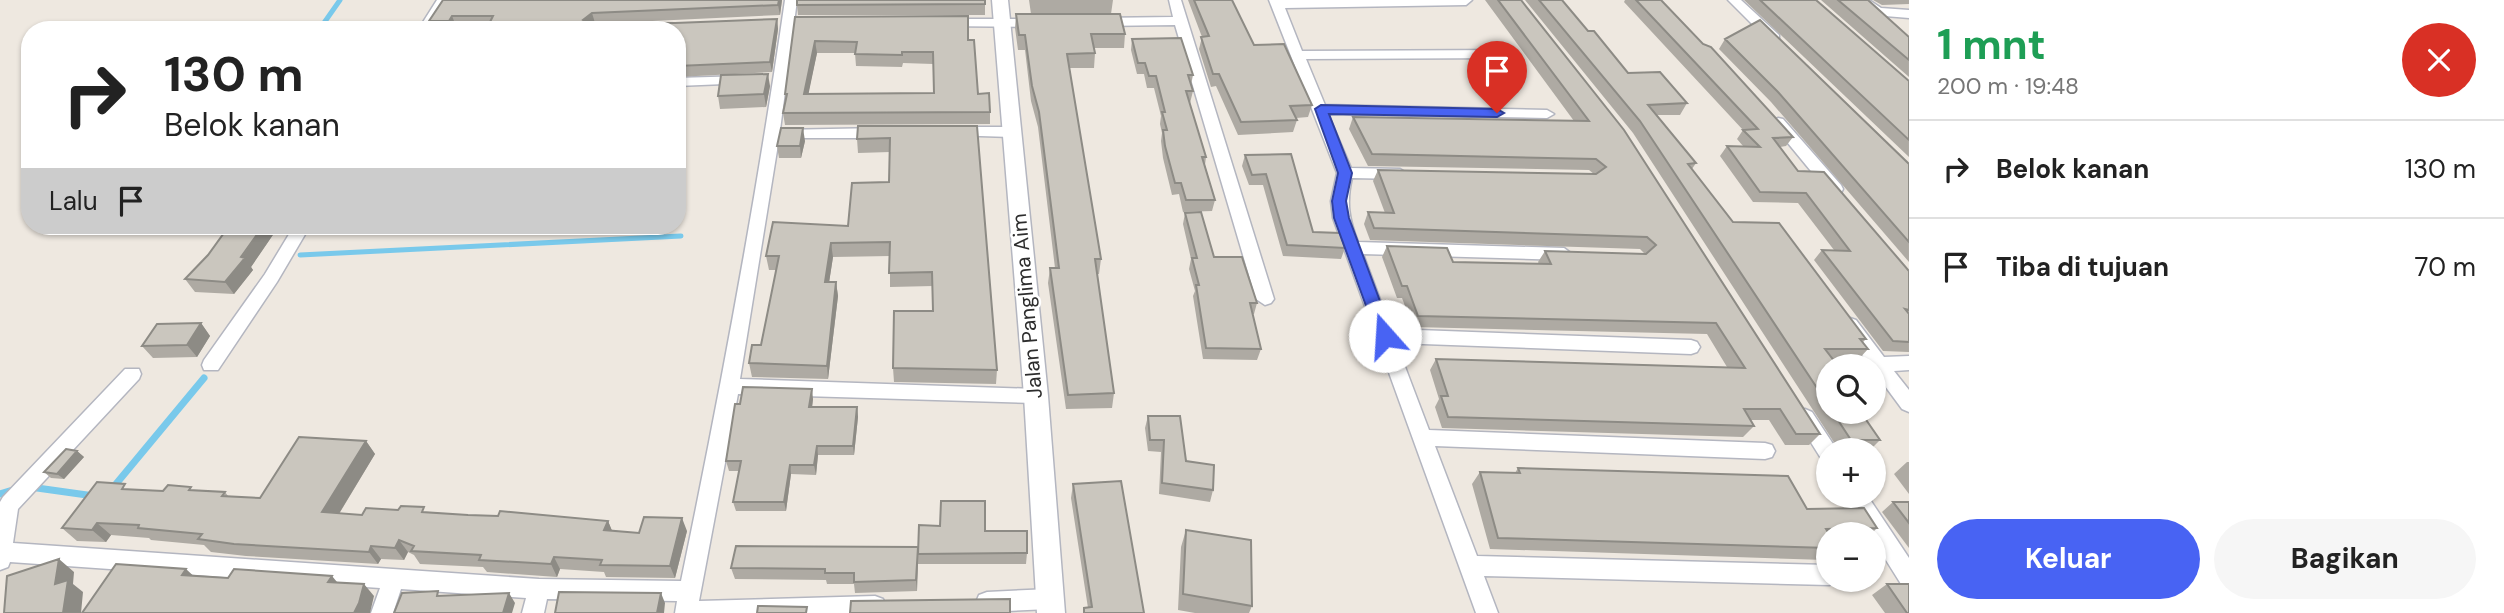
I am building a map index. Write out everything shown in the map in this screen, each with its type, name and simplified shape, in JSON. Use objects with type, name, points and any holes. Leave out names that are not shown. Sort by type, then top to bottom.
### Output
[{"type":"street","points":[[430,21],[443,0]]},
{"type":"street","points":[[687,605],[729,386],[772,134],[767,79],[789,22],[791,0]]},
{"type":"street","points":[[1175,0],[1265,299]]},
{"type":"street","points":[[1734,0],[1784,47]]},
{"type":"street","points":[[1860,0],[1878,12],[1909,14]]},
{"type":"street","points":[[1466,1],[1276,2],[1345,173],[1339,201],[1341,218],[1487,613]]},
{"type":"street","points":[[936,23],[1001,11],[1056,22]]},
{"type":"street","name":"Jalan Panglima Aim","points":[[1001,11],[1051,606]]},
{"type":"street","points":[[1083,22],[1180,21]]},
{"type":"street","points":[[1299,55],[1508,54]]},
{"type":"street","points":[[686,82],[767,79]]},
{"type":"street","points":[[1763,107],[1843,198]]},
{"type":"street","points":[[1321,109],[1547,114]]},
{"type":"street","points":[[931,132],[1011,132]]},
{"type":"street","points":[[772,134],[891,133]]},
{"type":"street","points":[[1345,173],[1413,174]]},
{"type":"street","points":[[211,365],[271,278],[297,235]]},
{"type":"street","points":[[1354,248],[1584,255]]},
{"type":"street","points":[[1839,309],[1872,354]]},
{"type":"street","points":[[1385,336],[1691,347]]},
{"type":"street","points":[[1886,364],[1909,363]]},
{"type":"street","points":[[1886,373],[1909,404]]},
{"type":"street","points":[[132,374],[7,508],[1,556],[539,589],[687,605],[902,605]]},
{"type":"street","points":[[729,386],[1035,396]]},
{"type":"street","points":[[1799,408],[1819,438]]},
{"type":"street","points":[[1422,438],[1765,451]]},
{"type":"street","points":[[1865,508],[1909,576]]},
{"type":"street","points":[[1471,566],[1816,575]]},
{"type":"street","points":[[382,613],[394,579]]},
{"type":"street","points":[[533,613],[539,589]]},
{"type":"street","points":[[969,602],[1051,606]]},
{"type":"building","points":[[443,0],[779,0],[778,5],[592,13],[584,21],[490,21],[493,16],[452,16],[449,21],[429,21]]},
{"type":"building","points":[[797,0],[985,0],[985,4],[797,5]]},
{"type":"building","points":[[1194,0],[1232,0],[1254,45],[1284,44],[1312,105],[1290,106],[1297,120],[1241,122],[1219,74],[1213,74],[1201,37],[1209,36]]},
{"type":"building","points":[[1498,0],[1521,0],[1624,130],[1820,434],[1796,434],[1780,409],[1744,409],[1754,426],[1448,417],[1441,396],[1448,396],[1436,359],[1745,368],[1716,323],[1418,316],[1407,286],[1402,286],[1387,246],[1447,248],[1453,262],[1551,264],[1545,251],[1646,254],[1656,245],[1647,237],[1374,228],[1368,212],[1394,213],[1378,170],[1596,174],[1606,167],[1596,159],[1372,154],[1353,117],[1589,121]]},
{"type":"building","points":[[1539,0],[1562,0],[1588,31],[1594,31],[1628,73],[1660,72],[1687,103],[1648,105],[1696,163],[1688,164],[1733,222],[1779,223],[1866,339],[1860,339],[1868,349],[1825,349],[1829,354],[1816,354],[1816,386],[1640,121]]},
{"type":"building","points":[[1636,0],[1661,0],[1703,44],[1711,47],[1793,137],[1773,138],[1798,171],[1824,172],[1909,271],[1909,310],[1905,309],[1909,314],[1909,342],[1893,341],[1822,250],[1850,251],[1806,193],[1760,192],[1727,146],[1760,147],[1743,130],[1758,129]]},
{"type":"building","points":[[1760,0],[1816,0],[1909,81],[1909,140]]},
{"type":"building","points":[[1838,0],[1868,0],[1909,37],[1909,60]]},
{"type":"building","points":[[1016,14],[1120,14],[1125,34],[1091,34],[1095,53],[1067,54],[1101,259],[1095,259],[1114,393],[1068,395],[1050,268],[1059,268],[1039,112],[1032,86],[1025,35],[1019,35]]},
{"type":"building","points":[[968,16],[968,40],[974,40],[978,94],[989,93],[990,112],[783,113],[795,17]],"holes":[[[815,41],[857,42],[855,54],[902,55],[902,52],[933,52],[934,93],[804,94]]]},
{"type":"building","points":[[777,19],[770,62],[686,66],[686,23]]},
{"type":"building","points":[[1760,20],[1909,164],[1909,242],[1778,92],[1725,39]]},
{"type":"building","points":[[1181,38],[1193,75],[1188,75],[1193,91],[1186,91],[1206,157],[1202,157],[1215,200],[1186,200],[1181,183],[1175,183],[1165,146],[1163,130],[1167,130],[1162,112],[1165,112],[1156,76],[1149,76],[1145,63],[1138,63],[1132,39]]},
{"type":"building","points":[[768,74],[764,94],[718,96],[721,75]]},
{"type":"building","points":[[858,126],[977,126],[997,370],[893,368],[894,311],[933,311],[932,272],[889,273],[890,242],[831,243],[825,282],[836,282],[827,366],[749,363],[752,345],[761,345],[779,256],[766,256],[773,222],[848,226],[852,183],[889,182],[890,138],[857,139]]},
{"type":"building","points":[[781,128],[803,128],[800,146],[777,146]]},
{"type":"building","points":[[1291,154],[1313,232],[1340,233],[1345,248],[1287,245],[1266,174],[1252,175],[1245,155]]},
{"type":"building","points":[[1201,212],[1214,257],[1242,257],[1257,303],[1250,303],[1261,349],[1206,348],[1196,285],[1199,285],[1192,258],[1197,258],[1185,213]]},
{"type":"building","points":[[222,235],[257,235],[241,257],[245,258],[225,282],[185,279]]},
{"type":"building","points":[[201,323],[187,345],[142,346],[157,324]]},
{"type":"building","points":[[743,387],[812,389],[809,407],[857,407],[853,446],[817,446],[814,465],[790,465],[784,502],[733,502],[741,461],[726,461],[735,404],[740,404]]},
{"type":"building","points":[[1148,416],[1180,416],[1186,461],[1214,465],[1213,490],[1162,483],[1164,440],[1150,440]]},
{"type":"building","points":[[1841,424],[1869,424],[1879,438],[1850,438]]},
{"type":"building","points":[[299,437],[366,441],[322,512],[362,515],[366,508],[398,510],[401,506],[424,507],[422,512],[468,515],[498,516],[500,511],[608,521],[604,530],[639,533],[644,517],[682,518],[670,566],[600,565],[602,560],[554,557],[551,564],[479,560],[481,555],[411,551],[414,546],[399,540],[395,548],[371,546],[369,552],[234,544],[198,539],[202,534],[138,528],[139,525],[97,523],[92,530],[62,528],[97,482],[125,484],[122,489],[163,491],[168,485],[191,487],[189,490],[225,492],[222,496],[260,498]]},
{"type":"building","points":[[66,449],[77,451],[57,474],[44,472]]},
{"type":"building","points":[[1518,468],[1788,476],[1807,509],[1864,508],[1873,522],[1816,522],[1816,548],[1498,538],[1480,472],[1520,473]]},
{"type":"building","points":[[1121,481],[1144,613],[1084,613],[1084,608],[1092,607],[1073,484]]},
{"type":"building","points":[[941,501],[985,501],[985,531],[1027,531],[1027,553],[918,554],[919,525],[940,526]]},
{"type":"building","points":[[1893,502],[1909,502],[1909,523]]},
{"type":"building","points":[[1186,530],[1251,540],[1252,606],[1183,594]]},
{"type":"building","points":[[736,546],[918,547],[916,580],[854,582],[854,573],[825,573],[825,569],[731,568]]},
{"type":"building","points":[[59,559],[55,584],[68,580],[63,613],[4,613],[7,576]]},
{"type":"building","points":[[116,564],[186,569],[182,575],[228,578],[234,569],[332,576],[328,582],[364,584],[354,613],[82,613]]},
{"type":"building","points":[[1887,584],[1909,584],[1909,613],[1907,613]]},
{"type":"building","points":[[438,591],[437,596],[509,593],[503,613],[394,613],[402,593]]},
{"type":"building","points":[[559,592],[661,593],[657,613],[555,613]]},
{"type":"building","points":[[1010,599],[1010,613],[850,613],[851,601]]},
{"type":"building","points":[[758,606],[807,607],[806,613],[757,613]]},
{"type":"waterway","points":[[325,21],[340,0]]},
{"type":"waterway","points":[[300,255],[681,236]]},
{"type":"waterway","points":[[111,490],[204,378]]},
{"type":"waterway","points":[[30,487],[87,495]]},
{"type":"waterway","points":[[0,494],[16,489]]},
{"type":"route","points":[[1385,336],[1341,218],[1339,201],[1345,173],[1321,109],[1497,113]]}]
